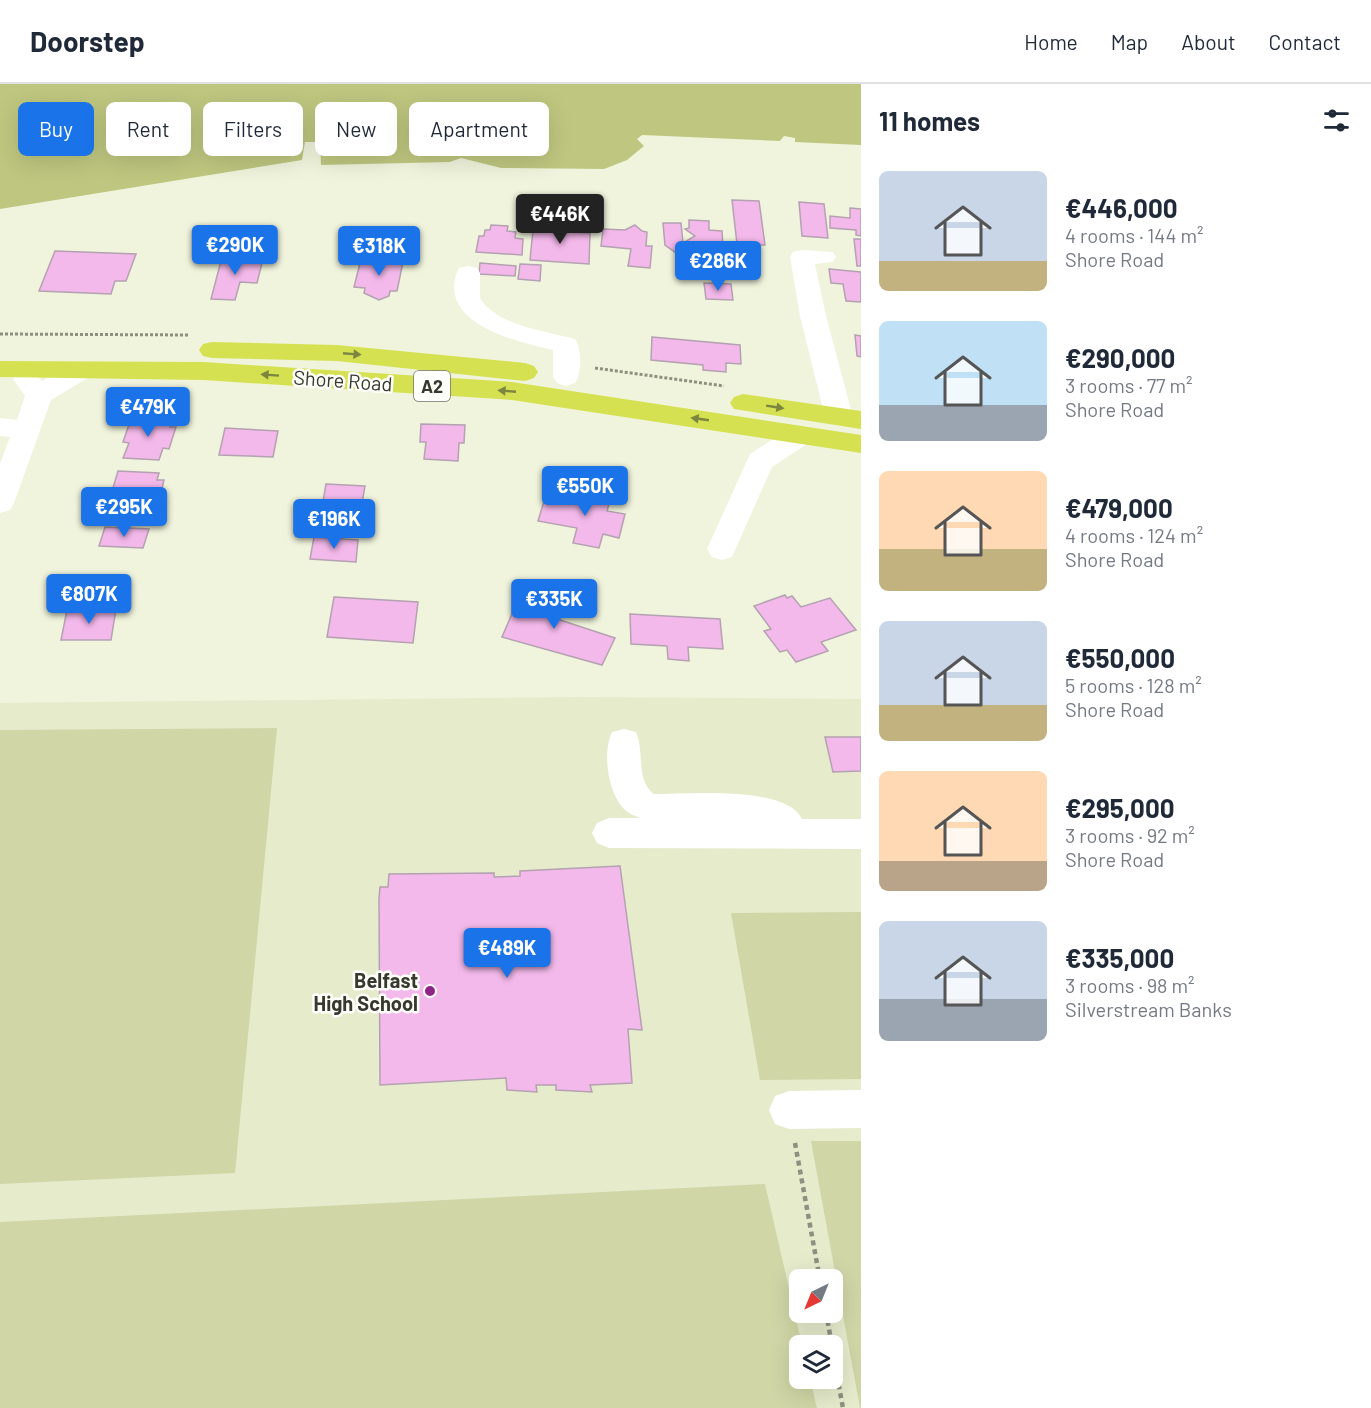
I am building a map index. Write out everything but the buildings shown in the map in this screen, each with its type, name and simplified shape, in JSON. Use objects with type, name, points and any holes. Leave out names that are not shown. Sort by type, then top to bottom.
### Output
[{"type":"highway","name":"Shore Road","points":[[0,347],[337,353],[462,364],[566,377],[850,418]]},
{"type":"highway","name":"Shore Road","points":[[9,369],[204,371],[512,391],[861,444]]},
{"type":"street","points":[[824,257],[802,257],[813,316],[850,418]]},
{"type":"street","points":[[468,273],[466,293],[470,304],[484,317],[532,338],[566,345],[566,377]]},
{"type":"street","points":[[9,369],[39,395]]},
{"type":"street","points":[[0,503],[13,428],[39,395],[82,370]]},
{"type":"street","points":[[735,424],[749,439],[760,461]]},
{"type":"street","points":[[722,549],[760,461],[800,435]]},
{"type":"street","points":[[624,742],[629,792],[634,801],[643,806],[764,810],[783,817],[788,823],[791,834]]},
{"type":"street","points":[[609,833],[861,834]]},
{"type":"street","points":[[789,1110],[861,1110]]},
{"type":"path","points":[[789,1110],[818,1269]]},
{"type":"path","points":[[840,1389],[843,1408]]},
{"type":"shaded area","points":[[0,84],[861,84],[861,145],[795,142],[795,138],[784,136],[780,141],[642,135],[637,139],[644,146],[627,160],[604,169],[501,168],[461,158],[450,162],[321,165],[321,156],[397,156],[397,102],[315,102],[315,142],[305,142],[303,154],[303,102],[203,102],[203,156],[303,156],[302,160],[0,209]]},
{"type":"shaded area","name":"Belfast High School","points":[[581,697],[861,699],[861,1408],[0,1408],[0,703]]},
{"type":"shaded area","points":[[277,728],[235,1173],[0,1184],[0,730]]},
{"type":"shaded area","points":[[861,912],[861,1079],[760,1080],[731,913]]},
{"type":"shaded area","points":[[811,1141],[861,1141],[861,1408],[843,1315],[843,1269],[834,1269]]},
{"type":"shaded area","points":[[765,1184],[789,1288],[789,1323],[797,1323],[800,1335],[789,1335],[789,1389],[812,1389],[817,1408],[0,1408],[0,1222]]},
{"type":"place","name":"Belfast High School","points":[[430,991]]}]
